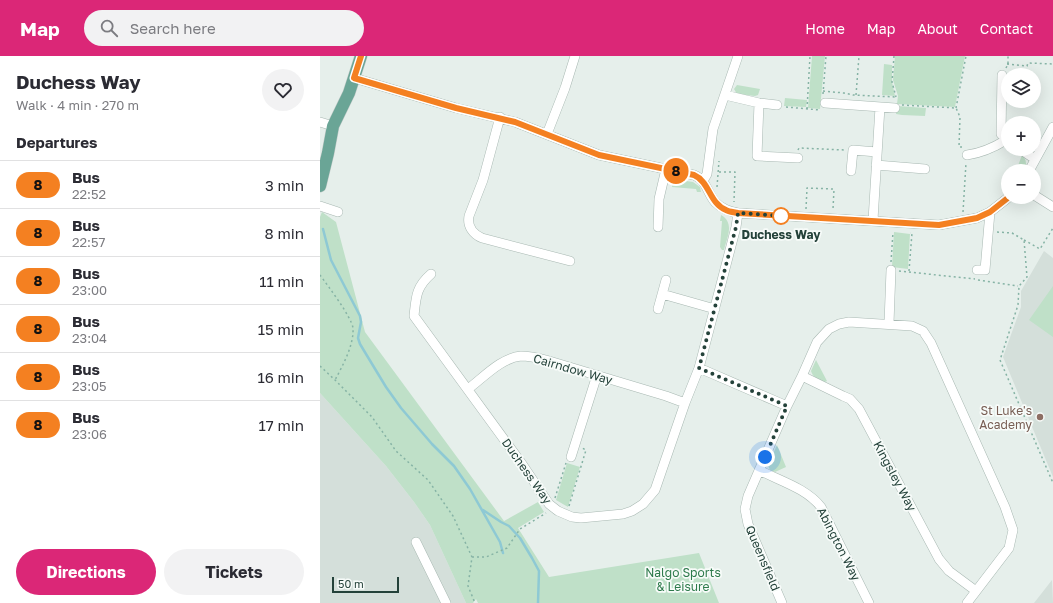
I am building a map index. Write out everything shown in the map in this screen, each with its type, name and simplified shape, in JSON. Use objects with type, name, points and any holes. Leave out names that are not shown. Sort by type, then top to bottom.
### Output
[{"type":"main road","points":[[320,186],[333,126],[347,97],[361,56]]},
{"type":"street","points":[[547,134],[565,88],[575,56]]},
{"type":"street","points":[[704,181],[707,174],[713,129],[726,95],[738,56]]},
{"type":"street","points":[[354,78],[456,108],[500,117],[599,155],[694,175],[704,181],[715,202],[724,210],[736,213],[939,225],[962,222],[977,218],[990,212],[1001,203]]},
{"type":"street","points":[[726,95],[759,103],[777,105]]},
{"type":"street","points":[[759,103],[757,156],[798,158]]},
{"type":"street","points":[[825,103],[895,108]]},
{"type":"street","points":[[873,220],[880,107]]},
{"type":"street","points":[[500,117],[483,180],[469,216],[468,220],[470,228],[482,238],[570,261]]},
{"type":"street","points":[[320,122],[333,126]]},
{"type":"street","points":[[1032,164],[1053,127]]},
{"type":"street","points":[[967,155],[982,153],[1001,143]]},
{"type":"street","points":[[851,170],[853,150],[877,152]]},
{"type":"street","points":[[1030,156],[1035,159]]},
{"type":"street","points":[[876,165],[925,169]]},
{"type":"street","points":[[658,228],[660,199],[666,169]]},
{"type":"street","points":[[1041,199],[1053,207]]},
{"type":"street","points":[[320,206],[338,212]]},
{"type":"street","points":[[977,270],[985,270],[990,212]]},
{"type":"street","name":"Duchess Way","points":[[431,274],[422,282],[417,291],[414,316],[522,464],[549,504],[558,511],[567,515],[581,518],[623,514],[637,508],[648,500],[656,490],[685,403],[699,368],[736,227],[736,213]]},
{"type":"street","points":[[889,324],[891,270]]},
{"type":"street","points":[[658,309],[666,280]]},
{"type":"street","points":[[662,294],[715,309]]},
{"type":"street","name":"Queensfield","points":[[782,603],[748,524],[745,509],[748,496],[816,342],[829,329],[839,324],[848,322],[912,326],[922,331],[926,335],[1011,522],[1012,537],[1009,548],[967,603]]},
{"type":"street","name":"Cairndow Way","points":[[468,389],[500,365],[522,356],[546,360],[685,403]]},
{"type":"street","points":[[699,368],[787,406]]},
{"type":"street","points":[[570,457],[596,375]]},
{"type":"street","name":"Kingsley Way","points":[[802,376],[850,399],[859,409],[940,559],[949,571],[976,591]]},
{"type":"street","name":"Abington Way","points":[[759,470],[802,491],[816,501],[821,507],[869,603]]},
{"type":"street","points":[[416,542],[446,603]]},
{"type":"path","points":[[807,109],[810,56]]},
{"type":"path","points":[[777,105],[782,107],[820,110],[825,103],[822,102],[826,56]]},
{"type":"path","points":[[856,95],[859,56]]},
{"type":"path","points":[[823,90],[856,95],[896,97],[892,82],[894,56]]},
{"type":"path","points":[[962,222],[968,147],[959,147],[960,117],[956,108],[966,56]]},
{"type":"path","points":[[1005,68],[1008,56]]},
{"type":"path","points":[[1007,64],[1027,66],[1028,63],[1053,64]]},
{"type":"path","points":[[895,108],[896,105],[956,108]]},
{"type":"path","points":[[798,158],[799,148],[853,150]]},
{"type":"path","points":[[718,172],[735,172],[736,213]]},
{"type":"path","points":[[806,217],[807,188],[814,188],[834,190],[832,218]]},
{"type":"path","points":[[893,222],[891,270],[932,273],[1019,286]]},
{"type":"path","points":[[989,231],[1012,233],[1040,249],[1053,228]]},
{"type":"path","points":[[893,232],[899,232]]},
{"type":"path","points":[[905,232],[912,233],[909,272]]},
{"type":"path","points":[[1024,240],[1027,277],[1019,286],[1018,305],[1000,360],[1053,483]]},
{"type":"path","points":[[320,275],[345,311],[353,326],[352,340],[335,380]]},
{"type":"path","points":[[320,366],[372,417],[396,450],[428,480],[453,516],[472,557],[468,586],[475,603]]},
{"type":"path","points":[[567,515],[586,450],[574,446]]},
{"type":"path","points":[[472,557],[486,557],[507,548],[520,529]]},
{"type":"shaded area","name":"St Luke's Academy","points":[[1044,251],[1053,258],[1053,477],[1003,357],[1021,307],[1021,291]]},
{"type":"shaded area","points":[[320,393],[386,466],[430,525],[466,603],[320,603]]},
{"type":"shaded area","points":[[1052,580],[1053,603],[1034,603]]},
{"type":"green space","points":[[812,56],[825,56],[820,109],[808,108]]},
{"type":"green space","points":[[895,56],[965,56],[955,107],[897,104],[898,96],[893,80]]},
{"type":"green space","points":[[884,64],[892,65],[892,82],[895,96],[882,95]]},
{"type":"green space","points":[[737,85],[760,89],[758,95],[755,96],[737,94],[734,89]]},
{"type":"green space","points":[[785,98],[807,100],[806,107],[784,106]]},
{"type":"green space","points":[[897,106],[926,108],[925,116],[896,114]]},
{"type":"green space","points":[[1022,156],[1023,156],[1026,164],[1019,164]]},
{"type":"green space","points":[[673,179],[693,182],[700,187],[701,192],[697,192],[696,189],[672,187]]},
{"type":"green space","name":"Nalgo Sports & Leisure","points":[[322,212],[336,222],[365,332],[504,521],[538,502],[544,512],[518,528],[549,577],[699,553],[719,603],[478,603],[476,599],[473,603],[466,603],[430,525],[386,466],[320,393],[320,217]]},
{"type":"green space","points":[[721,215],[728,222],[729,226],[724,250],[720,247]]},
{"type":"green space","points":[[894,232],[910,234],[908,269],[892,267]]},
{"type":"green space","points":[[1053,286],[1053,337],[1029,320]]},
{"type":"green space","points":[[816,360],[827,381],[825,382],[816,378],[811,371]]},
{"type":"green space","points":[[777,445],[786,467],[775,472],[770,470],[768,465]]},
{"type":"green space","points":[[567,463],[580,467],[568,507],[556,500]]},
{"type":"waterway","points":[[323,229],[331,260],[360,316],[361,322],[358,338],[360,344],[386,387],[401,408],[432,444],[454,466],[470,489],[500,542],[503,553]]},
{"type":"waterway","points":[[483,510],[509,526],[520,538],[532,558],[539,571],[538,603]]},
{"type":"bus line","name":"8","points":[[361,56],[354,78],[456,108],[500,117],[599,155],[694,175],[704,181],[712,198],[724,210],[738,213],[939,225],[962,222],[977,218],[990,212],[1001,204]]},
{"type":"place","name":"Duchess Way","points":[[781,216]]},
{"type":"place","name":"St Luke's Academy","points":[[1040,417]]},
{"type":"route","points":[[765,457],[787,406],[699,368],[723,280],[738,213],[786,216],[781,216]]}]
